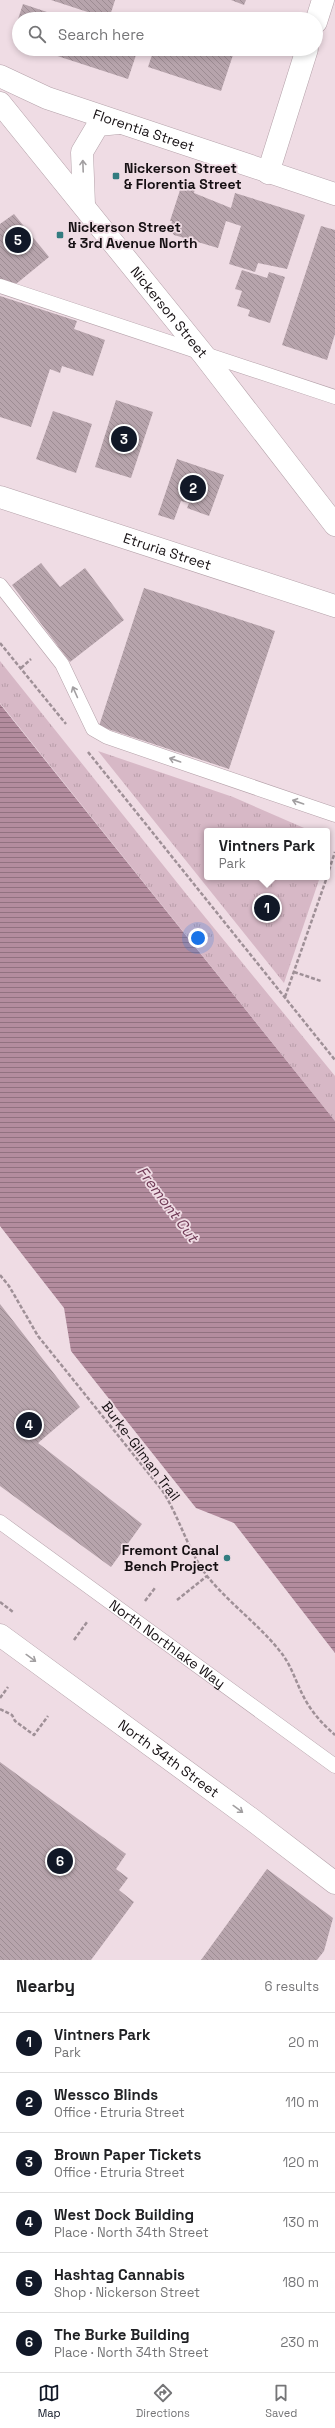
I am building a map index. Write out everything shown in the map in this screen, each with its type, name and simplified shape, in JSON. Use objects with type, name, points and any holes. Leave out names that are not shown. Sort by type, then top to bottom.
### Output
[{"type":"street","points":[[319,12],[323,0]]},
{"type":"street","points":[[268,173],[305,56]]},
{"type":"street","name":"Florentia Street","points":[[0,76],[47,98],[268,173],[335,194]]},
{"type":"street","name":"Nickerson Street","points":[[0,103],[203,354],[335,525]]},
{"type":"street","points":[[84,205],[82,152],[98,125],[119,122]]},
{"type":"street","name":"Etruria Street","points":[[0,497],[335,606]]},
{"type":"street","name":"North 34th Street","points":[[0,1635],[250,1818],[335,1884]]},
{"type":"lane","points":[[0,286],[203,354],[335,396]]},
{"type":"lane","points":[[0,585],[62,664],[93,729],[107,737],[335,815]]},
{"type":"lane","name":"North Northlake Way","points":[[0,1522],[106,1597],[335,1766]]},
{"type":"path","points":[[0,643],[71,730]]},
{"type":"path","points":[[86,749],[335,1060]]},
{"type":"path","points":[[330,867],[335,852]]},
{"type":"path","points":[[285,998],[326,880]]},
{"type":"path","points":[[294,972],[321,981]]},
{"type":"path","name":"Burke-Gilman Trail","points":[[0,1275],[9,1286],[38,1336],[162,1490],[173,1508],[191,1554],[207,1576],[235,1607],[280,1650],[308,1705],[318,1720],[335,1735]]},
{"type":"path","points":[[177,1600],[207,1576]]},
{"type":"path","points":[[144,1603],[155,1588]]},
{"type":"path","points":[[74,1640],[87,1622]]},
{"type":"path","points":[[0,1698],[8,1687]]},
{"type":"path","points":[[0,1709],[12,1715],[15,1721],[34,1735],[48,1716]]},
{"type":"green space","points":[[0,661],[187,895],[335,1076],[335,1121],[0,703]]},
{"type":"green space","points":[[98,751],[233,797],[304,828],[204,828],[204,880],[319,880],[284,983]]},
{"type":"water","name":"Fremont Cut","points":[[0,704],[335,1121],[335,1653],[234,1523],[196,1508],[71,1351],[64,1308],[0,1226]]},
{"type":"building","points":[[51,0],[115,0],[111,12],[88,12]]},
{"type":"building","points":[[231,0],[246,0],[244,5]]},
{"type":"building","points":[[23,4],[47,12],[20,12]]},
{"type":"building","points":[[57,56],[136,56],[128,79]]},
{"type":"building","points":[[152,56],[233,56],[221,91],[148,67]]},
{"type":"building","points":[[182,184],[195,188],[194,193],[231,208],[235,193],[305,215],[287,269],[258,263],[255,272],[229,264],[241,226],[226,221],[218,248],[174,235],[170,229],[172,221],[170,221]]},
{"type":"building","points":[[14,214],[49,257],[16,284],[0,279],[0,224]]},
{"type":"building","points":[[321,226],[335,230],[335,334],[327,360],[282,345]]},
{"type":"building","points":[[242,270],[267,278],[269,272],[285,277],[270,323],[248,316],[250,310],[237,306],[242,291],[235,289]]},
{"type":"building","points":[[0,296],[77,321],[74,329],[105,340],[93,376],[62,366],[60,373],[50,369],[31,427],[0,417]]},
{"type":"building","points":[[116,400],[153,412],[131,478],[95,467]]},
{"type":"building","points":[[53,411],[92,424],[76,473],[36,459]]},
{"type":"building","points":[[177,459],[224,475],[209,516],[187,508],[189,503],[181,501],[174,520],[158,515]]},
{"type":"building","points":[[41,563],[60,587],[85,568],[124,620],[70,662],[12,585]]},
{"type":"building","points":[[144,588],[275,631],[229,769],[99,726]]},
{"type":"building","points":[[0,1304],[80,1407],[38,1443],[142,1524],[111,1567],[0,1486]]},
{"type":"building","points":[[0,1762],[126,1854],[116,1869],[128,1878],[119,1890],[134,1902],[91,1960],[0,1960]]},
{"type":"building","points":[[267,1869],[333,1918],[324,1951],[317,1960],[201,1960]]},
{"type":"place","name":"Nickerson Street & Florentia Street","points":[[116,176]]},
{"type":"place","name":"Nickerson Street & 3rd Avenue North","points":[[60,235]]},
{"type":"place","name":"Hashtag Cannabis","points":[[18,240]]},
{"type":"place","name":"Brown Paper Tickets","points":[[124,439]]},
{"type":"place","name":"Wessco Blinds","points":[[193,488]]},
{"type":"place","name":"Vintners Park","points":[[267,908]]},
{"type":"place","name":"West Dock Building","points":[[29,1425]]},
{"type":"place","name":"Fremont Canal Bench Project","points":[[227,1558]]},
{"type":"place","name":"The Burke Building","points":[[60,1861]]}]
